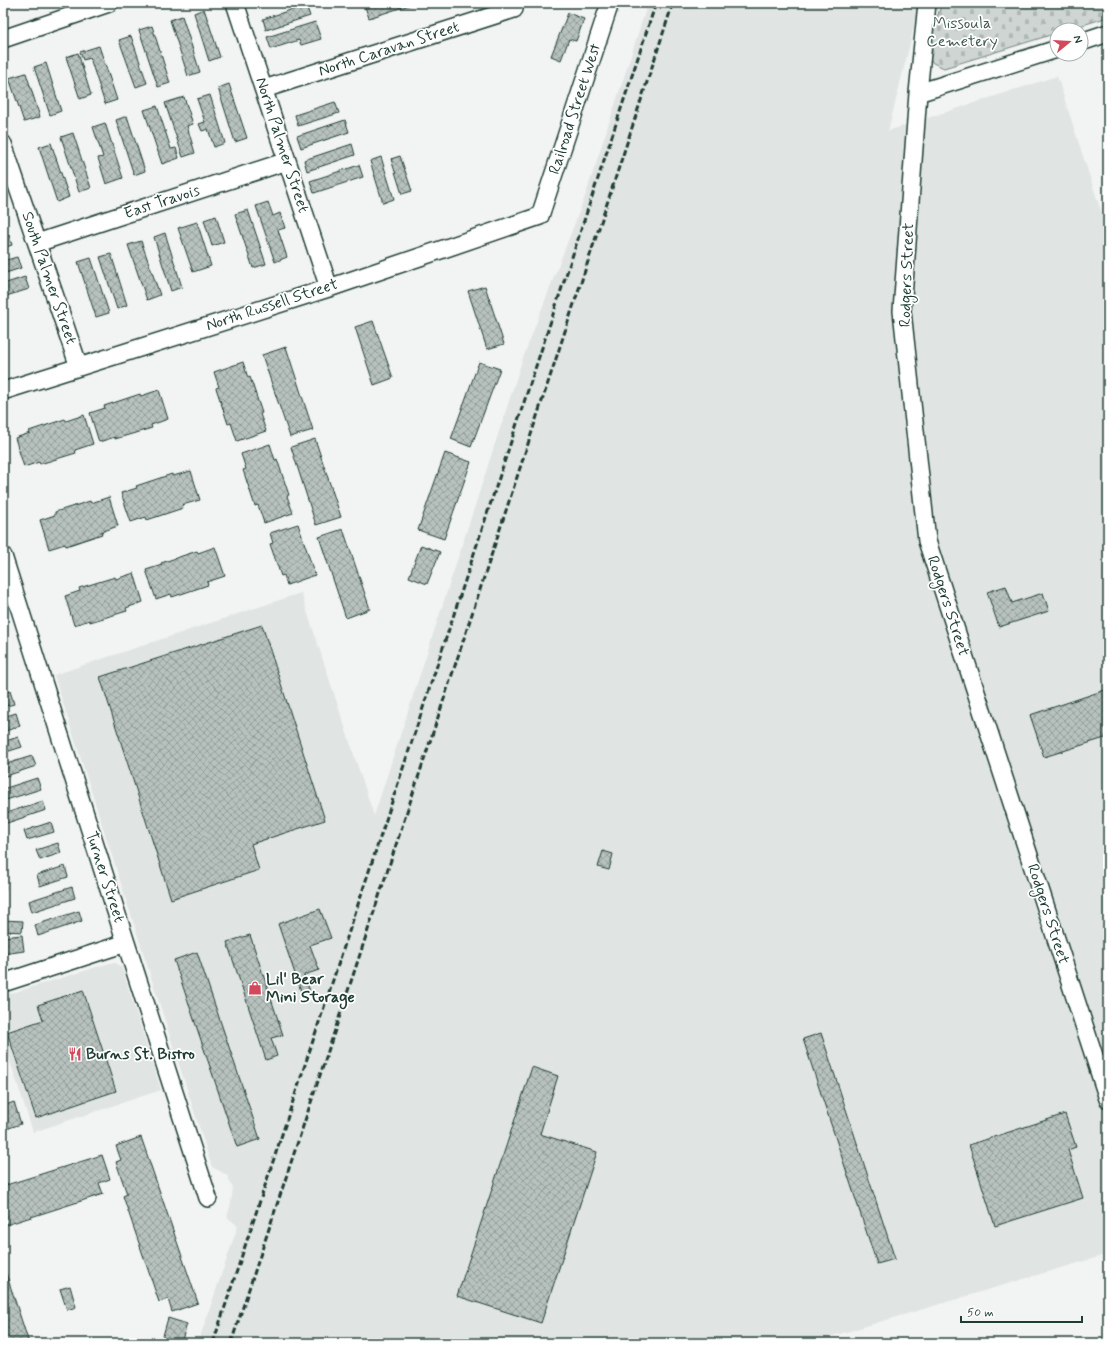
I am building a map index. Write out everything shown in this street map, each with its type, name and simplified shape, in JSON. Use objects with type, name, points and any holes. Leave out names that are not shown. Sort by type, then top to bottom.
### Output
[{"type":"street","points":[[3,39],[109,3]]},
{"type":"street","name":"North Palmer Street","points":[[235,3],[329,288]]},
{"type":"street","name":"Railroad Street West","points":[[540,216],[610,3]]},
{"type":"street","name":"Rodgers Street","points":[[927,3],[918,93],[902,311],[927,541],[1108,1099]]},
{"type":"street","name":"North Caravan Street","points":[[264,89],[514,9]]},
{"type":"street","points":[[1089,39],[1108,33]]},
{"type":"street","points":[[918,93],[1049,52]]},
{"type":"street","name":"South Palmer Street","points":[[3,144],[7,172],[37,243],[79,366]]},
{"type":"street","name":"East Travois","points":[[37,243],[287,161]]},
{"type":"street","name":"North Russell Street","points":[[3,391],[329,288],[540,216]]},
{"type":"street","name":"Turner Street","points":[[3,556],[208,1198]]},
{"type":"street","points":[[3,983],[126,944]]},
{"type":"shaded area","points":[[648,3],[920,3],[888,131],[1057,76],[1108,233],[1108,1254],[809,1343],[198,1343],[238,1226],[227,1217],[233,1188],[227,1175],[212,1167],[54,675],[301,593],[374,816],[523,358],[586,194]]},
{"type":"shaded area","points":[[110,963],[116,963],[122,968],[161,1090],[33,1132],[3,1039],[3,996]]},
{"type":"green space","name":"Missoula Cemetery","points":[[942,3],[1108,3],[1108,17],[1089,23],[1049,22],[1049,35],[944,68],[933,63],[929,58],[931,34]]},
{"type":"building","points":[[376,3],[416,3],[369,18],[365,7]]},
{"type":"building","points":[[306,5],[310,16],[266,30],[263,19]]},
{"type":"building","points":[[204,9],[220,57],[209,61],[194,13]]},
{"type":"building","points":[[568,13],[584,19],[576,41],[569,39],[561,60],[551,56]]},
{"type":"building","points":[[182,16],[200,72],[188,76],[170,20]]},
{"type":"building","points":[[315,22],[321,39],[301,45],[299,40],[271,49],[267,37]]},
{"type":"building","points":[[152,26],[170,83],[158,87],[139,30]]},
{"type":"building","points":[[131,36],[147,83],[136,87],[119,40]]},
{"type":"building","points":[[99,46],[117,100],[105,104],[90,58],[83,60],[80,52]]},
{"type":"building","points":[[78,53],[91,95],[80,99],[66,57]]},
{"type":"building","points":[[46,63],[61,111],[50,115],[34,67]]},
{"type":"building","points":[[26,73],[40,117],[24,122],[9,78]]},
{"type":"building","points":[[229,84],[247,138],[235,142],[218,88]]},
{"type":"building","points":[[210,95],[225,143],[214,147],[208,129],[202,131],[199,124],[205,122],[197,99]]},
{"type":"building","points":[[184,97],[193,124],[187,126],[195,153],[183,157],[165,103]]},
{"type":"building","points":[[335,102],[339,113],[298,126],[295,115]]},
{"type":"building","points":[[157,106],[171,149],[176,148],[179,158],[162,164],[144,110]]},
{"type":"building","points":[[127,116],[145,171],[134,175],[116,120]]},
{"type":"building","points":[[345,120],[349,132],[301,148],[297,136]]},
{"type":"building","points":[[105,123],[123,178],[106,184],[98,158],[103,157],[93,127]]},
{"type":"building","points":[[73,133],[91,188],[79,192],[61,137]]},
{"type":"building","points":[[51,143],[69,197],[57,202],[39,147]]},
{"type":"building","points":[[352,144],[355,155],[307,171],[304,160]]},
{"type":"building","points":[[400,156],[412,191],[402,194],[391,159]]},
{"type":"building","points":[[381,157],[394,199],[383,203],[370,161]]},
{"type":"building","points":[[359,165],[363,177],[314,193],[310,181]]},
{"type":"building","points":[[268,202],[273,216],[280,213],[285,228],[278,230],[287,257],[275,262],[256,206]]},
{"type":"building","points":[[248,210],[266,264],[253,268],[235,214]]},
{"type":"building","points":[[216,216],[224,242],[212,246],[204,220]]},
{"type":"building","points":[[197,222],[211,266],[193,272],[178,228]]},
{"type":"building","points":[[165,233],[182,287],[171,291],[154,237]]},
{"type":"building","points":[[9,235],[12,245],[3,248],[3,237]]},
{"type":"building","points":[[141,241],[160,295],[147,300],[128,245]]},
{"type":"building","points":[[111,254],[127,305],[117,309],[100,257]]},
{"type":"building","points":[[17,257],[21,268],[3,274],[3,261]]},
{"type":"building","points":[[91,258],[109,313],[96,317],[78,262]]},
{"type":"building","points":[[25,277],[29,289],[3,297],[3,284]]},
{"type":"building","points":[[485,286],[504,344],[487,349],[468,291]]},
{"type":"building","points":[[373,321],[393,378],[374,385],[355,327]]},
{"type":"building","points":[[286,347],[313,430],[290,437],[262,355]]},
{"type":"building","points":[[243,362],[248,378],[250,377],[262,413],[260,414],[266,431],[237,441],[231,423],[228,424],[216,388],[219,387],[214,372]]},
{"type":"building","points":[[479,362],[500,369],[471,447],[451,439]]},
{"type":"building","points":[[159,390],[168,419],[151,425],[152,428],[99,442],[90,413],[105,408],[104,406],[140,394],[141,396]]},
{"type":"building","points":[[84,415],[93,444],[75,450],[76,453],[40,464],[39,462],[24,467],[15,438],[30,433],[29,431],[65,419],[66,421]]},
{"type":"building","points":[[315,439],[341,517],[316,525],[291,447]]},
{"type":"building","points":[[270,444],[275,460],[277,459],[289,495],[287,496],[293,513],[264,523],[258,505],[255,506],[243,470],[246,469],[241,454]]},
{"type":"building","points":[[445,453],[471,462],[444,539],[418,530]]},
{"type":"building","points":[[191,471],[200,500],[182,505],[183,508],[147,520],[146,517],[131,522],[121,493],[137,488],[136,486],[172,474],[173,476]]},
{"type":"building","points":[[109,497],[118,526],[101,532],[102,534],[66,546],[65,544],[49,549],[40,520],[55,515],[55,512],[90,501],[91,503]]},
{"type":"building","points":[[298,524],[315,575],[287,585],[284,575],[281,576],[270,544],[273,543],[270,533]]},
{"type":"building","points":[[343,529],[370,609],[346,618],[319,537]]},
{"type":"building","points":[[421,545],[440,552],[427,584],[409,577]]},
{"type":"building","points":[[215,547],[225,576],[207,582],[208,585],[172,597],[171,594],[156,599],[146,570],[162,565],[161,563],[197,551],[198,553]]},
{"type":"building","points":[[134,573],[143,602],[126,608],[127,611],[74,625],[65,596],[80,591],[79,588]]},
{"type":"building","points":[[1006,586],[1012,603],[1043,593],[1049,611],[999,627],[987,592]]},
{"type":"building","points":[[262,625],[325,820],[251,844],[259,870],[171,899],[100,677]]},
{"type":"building","points":[[1108,689],[1108,737],[1044,757],[1030,715]]},
{"type":"building","points":[[10,691],[14,704],[3,707],[3,693]]},
{"type":"building","points":[[16,713],[20,726],[3,732],[3,717]]},
{"type":"building","points":[[18,737],[22,747],[3,753],[3,742]]},
{"type":"building","points":[[32,756],[36,766],[3,777],[3,765]]},
{"type":"building","points":[[37,778],[41,789],[3,801],[3,789]]},
{"type":"building","points":[[43,801],[46,810],[4,824],[3,814]]},
{"type":"building","points":[[51,822],[54,832],[27,840],[24,831]]},
{"type":"building","points":[[58,843],[61,853],[40,860],[36,850]]},
{"type":"building","points":[[603,851],[613,854],[609,870],[598,867]]},
{"type":"building","points":[[65,866],[68,877],[40,886],[37,875]]},
{"type":"building","points":[[3,877],[5,877],[5,891],[3,891]]},
{"type":"building","points":[[72,887],[75,898],[32,912],[29,901]]},
{"type":"building","points":[[320,909],[331,938],[310,945],[319,970],[304,975],[310,991],[302,994],[278,924]]},
{"type":"building","points":[[79,911],[82,921],[38,936],[35,925]]},
{"type":"building","points":[[3,920],[23,921],[22,932],[3,931]]},
{"type":"building","points":[[22,935],[24,951],[3,954],[3,937]]},
{"type":"building","name":"Lil' Bear Mini Storage","points":[[250,935],[283,1035],[271,1038],[277,1056],[266,1060],[227,942]]},
{"type":"building","points":[[197,952],[260,1139],[237,1147],[174,960]]},
{"type":"building","points":[[83,990],[116,1091],[36,1118],[7,1032],[43,1020],[38,1005]]},
{"type":"building","points":[[821,1033],[895,1259],[877,1264],[803,1039]]},
{"type":"building","points":[[532,1067],[558,1076],[540,1134],[597,1152],[541,1323],[457,1296]]},
{"type":"building","points":[[14,1102],[21,1124],[3,1130],[3,1106]]},
{"type":"building","points":[[1065,1114],[1076,1147],[1068,1150],[1083,1198],[995,1226],[969,1145]]},
{"type":"building","points":[[141,1137],[198,1303],[172,1312],[168,1299],[159,1302],[123,1196],[127,1194],[116,1162],[121,1160],[116,1146]]},
{"type":"building","points":[[102,1155],[110,1179],[99,1183],[103,1194],[3,1226],[3,1186]]},
{"type":"building","points":[[3,1264],[29,1343],[3,1343]]},
{"type":"building","points":[[70,1286],[76,1307],[67,1310],[60,1289]]},
{"type":"building","points":[[168,1318],[187,1324],[181,1343],[161,1343]]},
{"type":"railway","points":[[213,1343],[656,3]]},
{"type":"railway","points":[[231,1343],[673,3]]},
{"type":"place","name":"Lil' Bear Mini Storage","points":[[255,988]]},
{"type":"place","name":"Burns St. Bistro","points":[[75,1054]]}]
